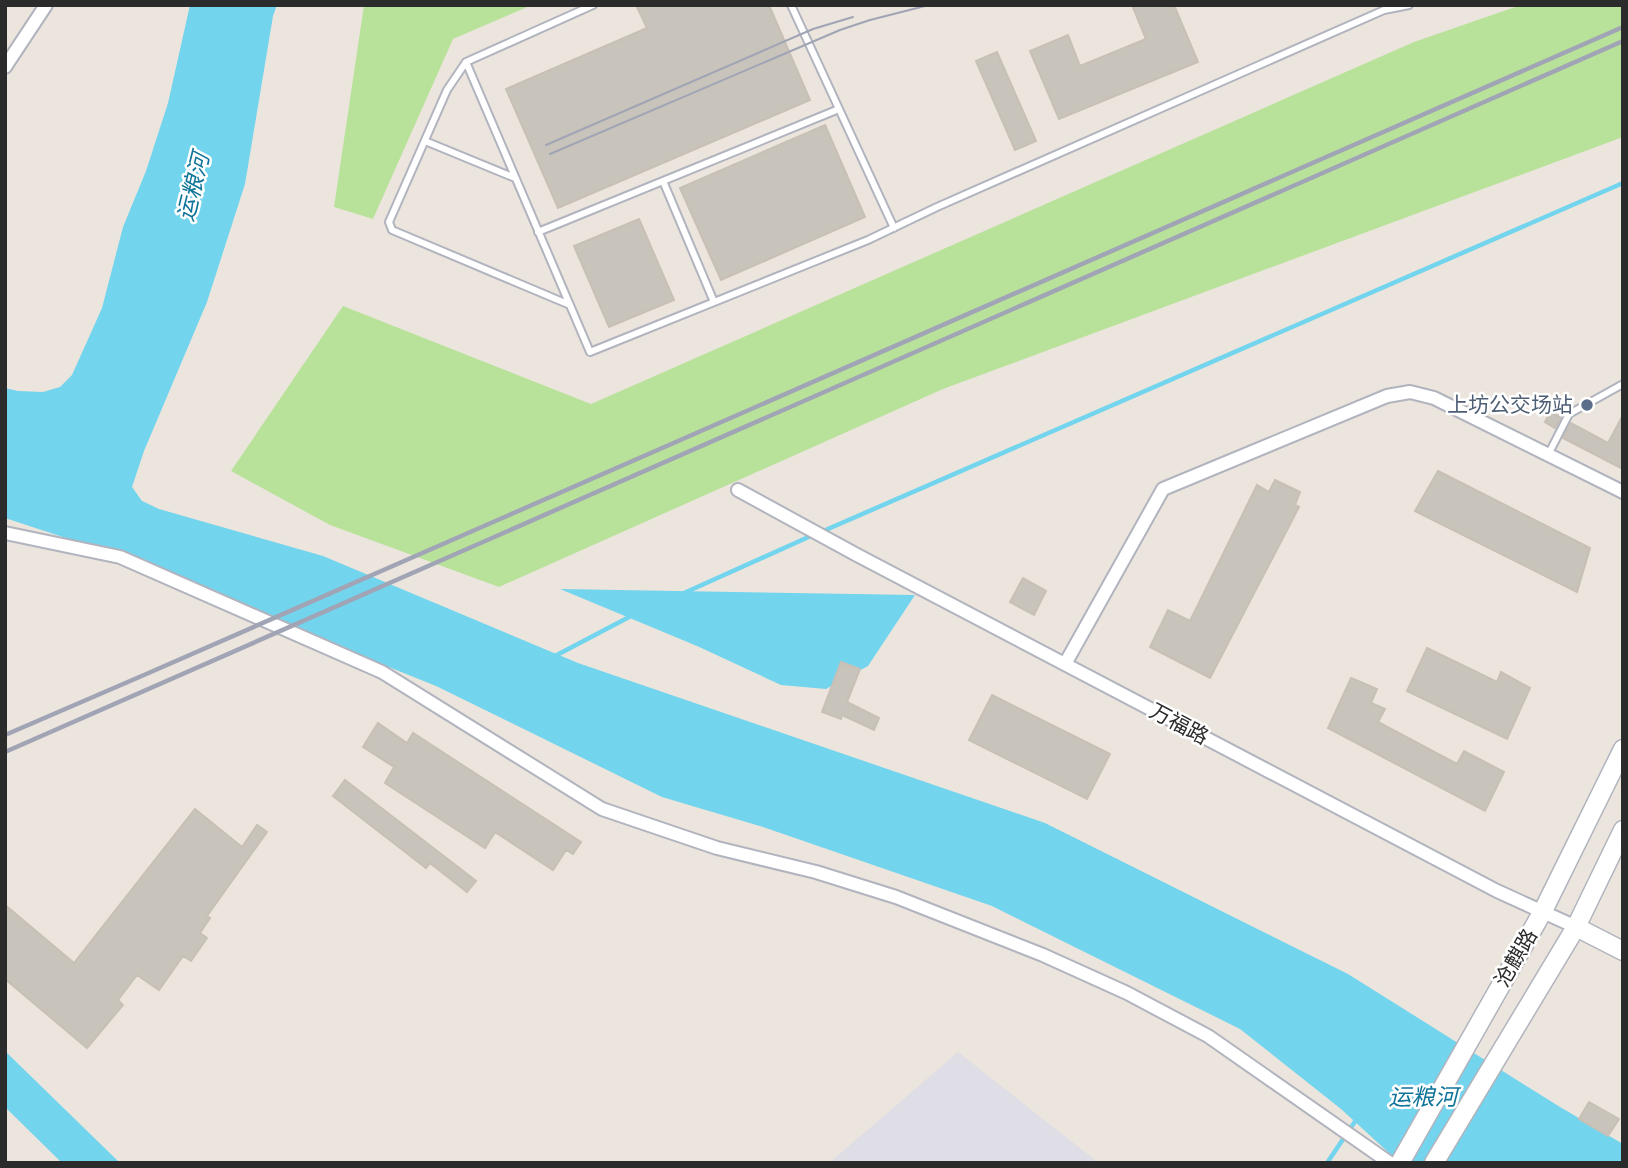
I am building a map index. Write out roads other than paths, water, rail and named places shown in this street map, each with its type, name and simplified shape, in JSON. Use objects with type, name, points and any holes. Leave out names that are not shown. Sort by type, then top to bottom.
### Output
[{"type":"main road","name":"沧麒路","points":[[1400,1163],[1543,911],[1623,749]]},
{"type":"main road","name":"沧麒路","points":[[1434,1163],[1576,927],[1623,831]]},
{"type":"main road","name":"万福路","points":[[1576,927],[1623,951]]},
{"type":"street","points":[[5,67],[46,5]]},
{"type":"street","points":[[1065,664],[1163,489],[1387,396],[1410,393],[1434,398],[1623,492]]},
{"type":"street","name":"万福路","points":[[738,491],[1497,891],[1576,927]]},
{"type":"street","points":[[5,533],[120,557],[382,672],[602,809],[717,848],[816,872],[896,898],[1043,955],[1127,993],[1208,1036],[1390,1163]]},
{"type":"lane","points":[[570,306],[392,230],[389,222],[447,90],[466,62],[593,5]]},
{"type":"lane","points":[[791,5],[894,228]]},
{"type":"lane","points":[[466,62],[590,352],[894,228],[1384,10],[1409,5]]},
{"type":"lane","points":[[538,232],[839,109]]},
{"type":"lane","points":[[425,141],[515,178]]},
{"type":"lane","points":[[663,181],[714,302]]},
{"type":"lane","points":[[1548,455],[1569,414],[1623,384]]},
{"type":"water","name":"运粮河","points":[[190,5],[277,5],[245,184],[207,302],[144,451],[132,487],[142,501],[159,509],[323,556],[578,663],[1045,823],[1348,974],[1623,1144],[1623,1163],[1400,1163],[1341,1109],[1240,1029],[992,906],[763,827],[662,797],[436,686],[78,542],[5,518],[5,388],[43,392],[60,387],[72,375],[102,308],[123,227],[146,171],[168,103]]},
{"type":"water","points":[[560,589],[915,595],[868,666],[826,689],[781,685],[697,646]]},
{"type":"water","points":[[5,1051],[120,1163],[62,1163],[5,1107]]},
{"type":"waterway","points":[[821,532],[1623,183]]},
{"type":"waterway","points":[[684,593],[813,535]]},
{"type":"waterway","points":[[555,656],[631,616]]},
{"type":"waterway","points":[[1327,1163],[1358,1117]]},
{"type":"tram line","points":[[550,154],[840,30],[929,5]]},
{"type":"tram line","points":[[546,145],[813,29],[853,17]]},
{"type":"railway","points":[[5,735],[1623,27]]},
{"type":"railway","points":[[5,752],[1623,41]]},
{"type":"place","name":"上坊公交场站","points":[[1587,405]]}]
